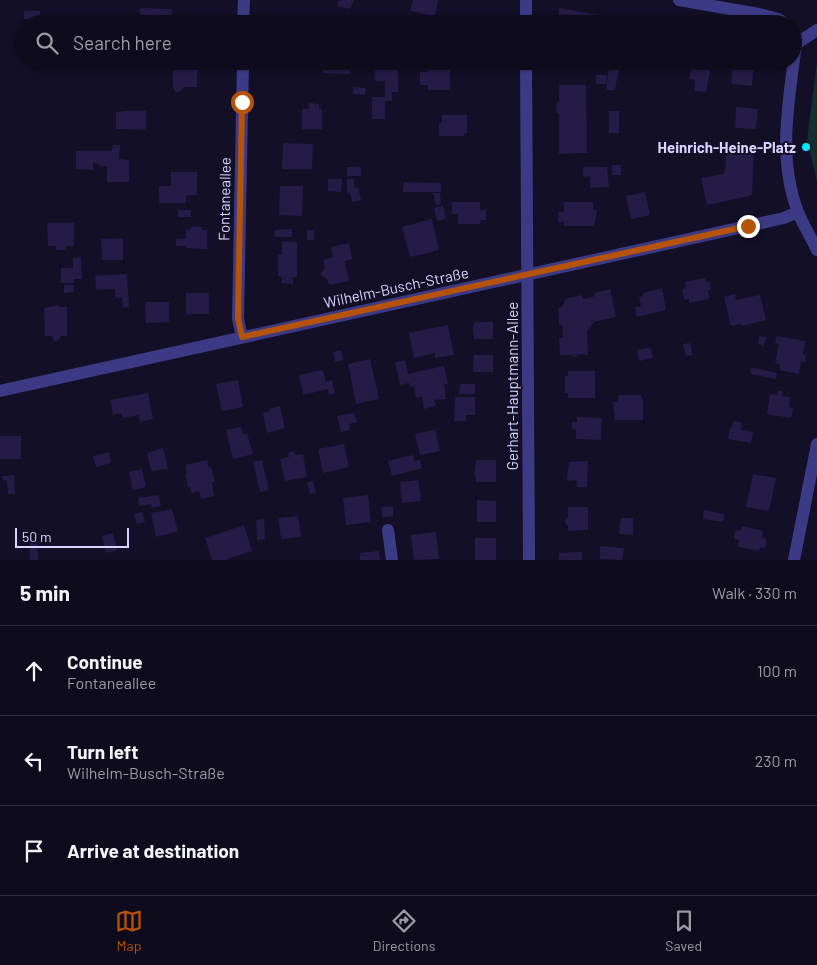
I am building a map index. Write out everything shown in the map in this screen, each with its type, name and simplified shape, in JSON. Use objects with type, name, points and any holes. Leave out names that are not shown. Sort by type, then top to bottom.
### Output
[{"type":"street","points":[[243,15],[244,0]]},
{"type":"street","points":[[526,0],[526,15]]},
{"type":"street","points":[[679,0],[763,15]]},
{"type":"street","points":[[802,38],[817,30]]},
{"type":"street","name":"Fontaneallee","points":[[242,337],[238,318],[243,70]]},
{"type":"street","name":"Gerhart-Hauptmann-Allee","points":[[526,70],[529,560]]},
{"type":"street","points":[[792,70],[788,106],[787,168],[798,212],[817,250]]},
{"type":"street","name":"Wilhelm-Busch-Straße","points":[[0,392],[784,218],[798,212]]},
{"type":"street","points":[[794,560],[817,444]]},
{"type":"street","points":[[388,530],[392,560]]},
{"type":"green space","points":[[817,62],[817,181],[807,140]]},
{"type":"building","points":[[338,0],[354,0],[350,9],[337,6]]},
{"type":"building","points":[[413,0],[438,0],[435,15],[410,11]]},
{"type":"building","points":[[140,8],[172,9],[172,15],[140,15]]},
{"type":"building","points":[[559,8],[598,15],[559,15]]},
{"type":"building","points":[[24,11],[40,11],[40,15],[24,15]]},
{"type":"building","points":[[173,70],[200,70],[197,73],[197,87],[184,87],[179,92],[176,92],[173,87]]},
{"type":"building","points":[[323,70],[350,70],[350,74],[323,73]]},
{"type":"building","points":[[375,70],[398,70],[398,92],[392,92],[392,101],[385,101],[385,119],[372,119],[372,97],[385,97],[385,81],[375,81]]},
{"type":"building","points":[[428,70],[450,70],[450,90],[428,90],[428,85],[420,85],[420,72],[428,72]]},
{"type":"building","points":[[609,70],[619,70],[615,90],[606,90]]},
{"type":"building","points":[[691,70],[710,70],[706,92],[694,91],[695,80],[689,79]]},
{"type":"building","points":[[732,70],[753,70],[752,86],[731,84]]},
{"type":"building","points":[[596,75],[607,75],[606,84],[596,84]]},
{"type":"building","points":[[559,85],[586,85],[587,153],[559,154],[559,113],[557,113],[556,108],[557,102],[559,102]]},
{"type":"building","points":[[353,87],[366,88],[365,95],[353,94]]},
{"type":"building","points":[[309,103],[319,104],[319,109],[322,109],[322,129],[302,129],[302,109],[309,109]]},
{"type":"building","points":[[736,107],[758,109],[756,129],[735,128]]},
{"type":"building","points":[[146,111],[146,130],[116,129],[116,112]]},
{"type":"building","points":[[609,111],[619,111],[619,133],[609,133]]},
{"type":"building","points":[[442,115],[467,115],[467,133],[464,133],[464,136],[439,136],[439,123],[442,123]]},
{"type":"building","points":[[283,143],[313,144],[312,169],[282,169]]},
{"type":"building","points":[[113,145],[120,145],[119,159],[129,160],[129,182],[107,182],[107,166],[99,166],[100,164],[93,163],[93,170],[76,169],[76,151],[112,151]]},
{"type":"building","points":[[727,148],[754,151],[752,194],[707,205],[701,178],[723,174]]},
{"type":"building","points":[[612,165],[621,165],[621,175],[612,175]]},
{"type":"building","points":[[347,167],[361,167],[361,176],[347,176]]},
{"type":"building","points":[[583,167],[607,167],[609,187],[590,188],[590,176],[583,177]]},
{"type":"building","points":[[171,172],[197,172],[197,195],[186,195],[186,203],[159,203],[159,186],[171,186]]},
{"type":"building","points":[[328,179],[342,179],[341,192],[328,191]]},
{"type":"building","points":[[347,179],[354,179],[354,188],[358,187],[361,200],[352,202],[347,189]]},
{"type":"building","points":[[404,182],[441,183],[441,192],[403,192]]},
{"type":"building","points":[[280,186],[303,186],[302,216],[279,215]]},
{"type":"building","points":[[645,192],[650,215],[631,219],[626,196]]},
{"type":"building","points":[[433,193],[440,193],[441,204],[436,205]]},
{"type":"building","points":[[452,202],[480,202],[480,210],[486,210],[486,220],[481,220],[480,224],[458,224],[458,214],[452,214]]},
{"type":"building","points":[[564,202],[593,202],[593,210],[597,210],[594,226],[564,226],[564,222],[558,222],[558,212],[564,212]]},
{"type":"building","points":[[443,206],[446,219],[437,221],[434,208]]},
{"type":"building","points":[[178,210],[191,210],[191,217],[178,217]]},
{"type":"building","points":[[432,219],[439,250],[410,257],[402,227]]},
{"type":"building","points":[[47,223],[74,223],[74,246],[66,246],[66,250],[56,250],[56,246],[48,246]]},
{"type":"building","points":[[191,226],[203,227],[202,230],[207,230],[207,249],[176,246],[176,239],[186,239],[186,229],[190,230]]},
{"type":"building","points":[[292,229],[292,237],[275,237],[274,230]]},
{"type":"building","points":[[307,230],[314,230],[314,240],[307,240]]},
{"type":"building","points":[[123,238],[123,260],[102,260],[101,239]]},
{"type":"building","points":[[282,241],[297,242],[297,277],[293,277],[293,284],[282,283],[282,277],[278,276],[278,255],[282,255]]},
{"type":"building","points":[[349,243],[352,259],[345,261],[349,281],[329,285],[327,279],[320,274],[325,268],[323,260],[333,257],[331,247]]},
{"type":"building","points":[[81,257],[82,279],[74,279],[74,283],[61,283],[61,268],[73,268],[73,258]]},
{"type":"building","points":[[127,274],[129,307],[123,308],[122,297],[115,298],[115,289],[96,290],[95,276]]},
{"type":"building","points":[[705,278],[706,282],[710,282],[711,289],[708,290],[709,299],[689,303],[689,299],[684,300],[682,289],[686,288],[685,282]]},
{"type":"building","points":[[64,285],[74,285],[74,292],[64,293]]},
{"type":"building","points":[[662,288],[666,310],[637,317],[635,307],[641,306],[639,297],[643,296],[643,293]]},
{"type":"building","points":[[610,289],[616,317],[594,322],[587,331],[588,355],[578,354],[576,357],[560,355],[559,338],[563,338],[562,325],[559,325],[558,308],[561,308],[565,299],[582,295],[583,299],[589,298],[595,296],[594,293]]},
{"type":"building","points":[[186,293],[209,293],[209,314],[186,314]]},
{"type":"building","points":[[735,294],[736,300],[760,295],[766,320],[742,326],[741,324],[731,326],[724,297]]},
{"type":"building","points":[[145,302],[169,302],[169,322],[146,323]]},
{"type":"building","points":[[59,305],[59,307],[67,307],[67,336],[61,336],[58,341],[54,341],[52,336],[45,336],[44,308]]},
{"type":"building","points":[[474,322],[493,322],[493,339],[474,339]]},
{"type":"building","points":[[448,325],[454,355],[435,358],[435,353],[414,358],[409,333]]},
{"type":"building","points":[[759,336],[766,337],[764,346],[758,344]]},
{"type":"building","points":[[777,336],[805,341],[803,354],[806,355],[805,362],[801,361],[799,374],[779,370],[780,364],[775,363],[779,344],[775,343]]},
{"type":"building","points":[[690,343],[693,355],[686,356],[683,344]]},
{"type":"building","points":[[650,347],[653,358],[639,361],[637,350]]},
{"type":"building","points":[[341,350],[343,360],[335,362],[333,352]]},
{"type":"building","points":[[474,355],[493,355],[493,372],[474,372]]},
{"type":"building","points":[[370,359],[379,399],[356,404],[348,364]]},
{"type":"building","points":[[405,360],[408,374],[444,366],[448,384],[444,384],[446,399],[434,400],[436,406],[424,409],[422,397],[416,398],[414,386],[410,387],[409,383],[400,385],[395,362]]},
{"type":"building","points":[[751,367],[777,373],[776,379],[750,374]]},
{"type":"building","points":[[323,370],[326,382],[332,380],[335,393],[329,395],[328,389],[303,395],[299,375]]},
{"type":"building","points":[[568,371],[595,371],[595,398],[568,398],[568,393],[565,393],[565,376],[568,376]]},
{"type":"building","points":[[238,380],[243,407],[222,411],[216,384]]},
{"type":"building","points":[[460,384],[475,384],[475,394],[459,394]]},
{"type":"building","points":[[778,391],[783,391],[782,396],[790,397],[789,407],[793,408],[791,418],[767,414],[770,394],[778,395]]},
{"type":"building","points":[[148,393],[153,419],[140,422],[138,415],[123,418],[121,413],[113,415],[110,400]]},
{"type":"building","points":[[619,395],[641,395],[643,399],[643,420],[615,420],[613,402],[617,402]]},
{"type":"building","points":[[455,397],[475,397],[475,415],[466,415],[466,421],[454,421]]},
{"type":"building","points":[[280,406],[285,428],[267,433],[263,413]]},
{"type":"building","points":[[354,413],[357,422],[349,424],[350,430],[341,432],[337,416]]},
{"type":"building","points":[[577,417],[602,418],[601,440],[576,439],[576,430],[572,429],[572,422],[577,422]]},
{"type":"building","points":[[733,421],[742,422],[741,430],[753,432],[751,443],[728,439]]},
{"type":"building","points":[[241,427],[243,434],[247,433],[253,454],[233,459],[226,430]]},
{"type":"building","points":[[435,430],[440,451],[420,455],[415,434]]},
{"type":"building","points":[[0,436],[21,436],[21,459],[0,459]]},
{"type":"building","points":[[344,444],[349,467],[323,473],[318,449]]},
{"type":"building","points":[[163,448],[168,469],[151,471],[147,453]]},
{"type":"building","points":[[294,451],[295,455],[303,454],[307,477],[285,481],[280,459],[289,457],[288,453]]},
{"type":"building","points":[[109,452],[111,463],[96,467],[93,456]]},
{"type":"building","points":[[413,455],[414,461],[420,460],[422,468],[392,476],[388,461]]},
{"type":"building","points":[[207,460],[215,481],[212,482],[214,496],[201,499],[199,491],[191,493],[190,487],[188,487],[185,465]]},
{"type":"building","points":[[262,460],[269,490],[260,492],[253,462]]},
{"type":"building","points":[[476,460],[496,460],[496,482],[476,482],[476,475],[474,475]]},
{"type":"building","points":[[588,461],[587,487],[577,487],[577,480],[569,481],[567,479],[569,462]]},
{"type":"building","points":[[142,469],[146,487],[133,490],[129,472]]},
{"type":"building","points":[[753,474],[776,478],[769,511],[746,507]]},
{"type":"building","points":[[14,475],[15,494],[8,494],[7,480],[3,481],[2,476]]},
{"type":"building","points":[[418,480],[421,501],[402,503],[400,482]]},
{"type":"building","points":[[313,481],[316,493],[310,494],[307,482]]},
{"type":"building","points":[[159,495],[161,506],[152,508],[151,504],[139,506],[138,498]]},
{"type":"building","points":[[368,495],[371,522],[346,525],[343,498]]},
{"type":"building","points":[[477,500],[496,501],[496,522],[477,522]]},
{"type":"building","points":[[393,506],[393,516],[382,517],[381,507]]},
{"type":"building","points":[[568,507],[588,507],[588,530],[568,531],[565,520],[568,517]]},
{"type":"building","points":[[172,509],[178,531],[156,537],[151,513]]},
{"type":"building","points":[[704,510],[724,514],[723,522],[703,519]]},
{"type":"building","points":[[142,512],[145,522],[137,524],[134,514]]},
{"type":"building","points":[[298,516],[301,537],[281,539],[278,518]]},
{"type":"building","points":[[621,518],[633,518],[633,535],[619,534]]},
{"type":"building","points":[[264,519],[265,539],[257,540],[256,520]]},
{"type":"building","points":[[244,525],[252,551],[224,560],[212,560],[205,538]]},
{"type":"building","points":[[742,526],[763,531],[762,538],[766,539],[766,546],[760,548],[759,551],[738,547],[739,540],[735,539],[734,536],[735,531],[741,530]]},
{"type":"building","points":[[37,532],[38,560],[30,560],[29,533]]},
{"type":"building","points":[[436,532],[439,559],[414,560],[411,535]]},
{"type":"building","points":[[113,533],[117,550],[106,553],[102,536]]},
{"type":"building","points":[[475,538],[496,538],[496,560],[475,560]]},
{"type":"building","points":[[600,546],[624,548],[622,560],[600,559]]},
{"type":"building","points":[[379,551],[380,560],[360,560],[360,553]]},
{"type":"building","points":[[582,552],[582,560],[559,560],[559,553]]},
{"type":"place","name":"Heinrich-Heine-Platz","points":[[806,147]]},
{"type":"route","points":[[242,102],[238,318],[242,337],[409,302],[748,226]]}]
